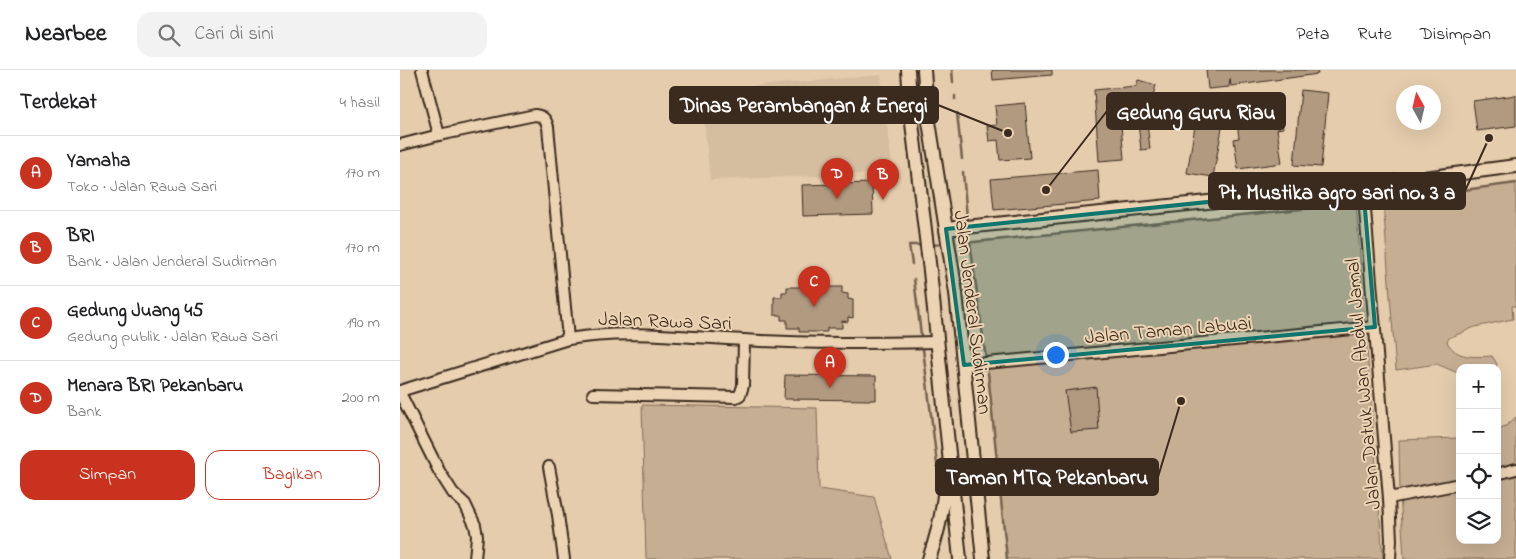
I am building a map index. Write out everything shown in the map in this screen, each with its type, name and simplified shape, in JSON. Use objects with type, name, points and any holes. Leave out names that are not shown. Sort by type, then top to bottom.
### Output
[{"type":"main road","name":"Jalan Jenderal Sudirman","points":[[908,70],[911,115],[938,342],[960,559]]},
{"type":"main road","name":"Jalan Jenderal Sudirman","points":[[924,70],[956,293],[983,559]]},
{"type":"main road","points":[[946,229],[1363,186],[1516,166]]},
{"type":"main road","points":[[929,559],[938,530],[944,498],[948,435]]},
{"type":"street","points":[[422,70],[439,135]]},
{"type":"street","points":[[400,145],[535,115],[541,115],[544,118],[548,127],[568,339]]},
{"type":"street","name":"Jalan Datuk Wan Abdul Jamal","points":[[1363,186],[1389,498],[1390,559]]},
{"type":"street","name":"Jalan Taman Labuai","points":[[964,366],[1375,327]]},
{"type":"street","name":"Jalan Rawa Sari","points":[[400,392],[568,339],[591,335],[626,333],[744,340],[846,343],[938,342]]},
{"type":"street","points":[[593,394],[736,397],[740,395],[743,386],[744,340]]},
{"type":"street","points":[[400,392],[439,471],[453,492],[465,504],[475,525],[477,536],[476,559]]},
{"type":"street","points":[[549,467],[564,559]]},
{"type":"street","points":[[1501,473],[1516,469]]},
{"type":"street","points":[[1389,498],[1456,485]]},
{"type":"highlighted area","points":[[1363,186],[1375,327],[964,365],[946,229]]},
{"type":"shaded area","points":[[881,75],[893,173],[710,180],[701,91]]},
{"type":"shaded area","points":[[1516,183],[1516,306],[1512,306],[1513,319],[1475,327],[1449,338],[1447,342],[1451,348],[1461,354],[1466,356],[1492,356],[1497,364],[1456,364],[1456,372],[1437,364],[1396,370],[1383,201]]},
{"type":"shaded area","points":[[1356,204],[1383,559],[1007,559],[989,377],[970,242]]},
{"type":"shaded area","points":[[642,405],[817,408],[819,489],[874,497],[892,559],[646,559]]},
{"type":"shaded area","points":[[1516,417],[1516,559],[1404,559],[1399,440],[1456,438],[1456,544],[1501,544],[1501,428],[1506,426]]},
{"type":"building","points":[[992,70],[1052,70],[1052,75],[993,80]]},
{"type":"building","points":[[1206,70],[1317,70],[1318,74],[1231,86],[1230,79],[1229,87],[1208,89]]},
{"type":"building","points":[[1138,80],[1156,85],[1151,104],[1129,97],[1130,113],[1120,114],[1124,159],[1099,161],[1094,90],[1136,86]]},
{"type":"building","points":[[1301,90],[1328,93],[1321,167],[1294,165]]},
{"type":"building","points":[[1516,95],[1516,126],[1477,131],[1473,101]]},
{"type":"building","points":[[1200,97],[1227,101],[1213,177],[1187,173]]},
{"type":"building","points":[[1025,103],[1030,158],[1000,160],[998,140],[989,141],[987,126],[997,125],[995,106]]},
{"type":"building","points":[[1279,103],[1283,128],[1277,129],[1282,163],[1238,169],[1234,139],[1239,138],[1235,109]]},
{"type":"building","points":[[1147,122],[1150,149],[1141,150],[1138,123]]},
{"type":"building","points":[[1098,170],[1100,201],[994,210],[991,179]]},
{"type":"building","points":[[872,183],[873,214],[803,216],[802,185]]},
{"type":"building","points":[[800,280],[828,280],[828,287],[842,287],[842,293],[848,294],[848,299],[853,300],[853,318],[848,317],[848,322],[842,321],[842,328],[827,328],[827,332],[799,332],[799,328],[787,328],[787,320],[781,320],[781,315],[774,315],[774,297],[782,297],[782,292],[787,292],[787,287],[800,287]]},
{"type":"building","points":[[785,375],[876,376],[876,400],[784,399]]},
{"type":"building","points":[[1096,387],[1099,430],[1071,432],[1065,391]]},
{"type":"waterway","points":[[952,70],[953,82]]},
{"type":"waterway","points":[[957,113],[962,159]]},
{"type":"waterway","points":[[963,172],[967,218]]},
{"type":"waterway","points":[[1366,203],[1516,183]]},
{"type":"waterway","points":[[964,243],[1361,203]]},
{"type":"waterway","points":[[970,242],[986,359]]},
{"type":"waterway","points":[[932,245],[943,244]]},
{"type":"waterway","points":[[912,264],[909,245],[922,245]]},
{"type":"waterway","points":[[914,279],[921,335]]},
{"type":"waterway","points":[[923,349],[939,480]]},
{"type":"waterway","points":[[988,373],[1007,559]]},
{"type":"place","name":"Dinas Perambangan & Energi","points":[[1008,133]]},
{"type":"place","name":"Pt. Mustika agro sari no. 3 a","points":[[1489,138]]},
{"type":"place","name":"Gedung Guru Riau","points":[[1046,190]]},
{"type":"place","name":"Menara BRI Pekanbaru","points":[[837,199]]},
{"type":"place","name":"BRI","points":[[883,200]]},
{"type":"place","name":"Gedung Juang 45","points":[[814,307]]},
{"type":"place","name":"Yamaha","points":[[830,388]]},
{"type":"place","name":"Taman MTQ Pekanbaru","points":[[1181,401]]}]
